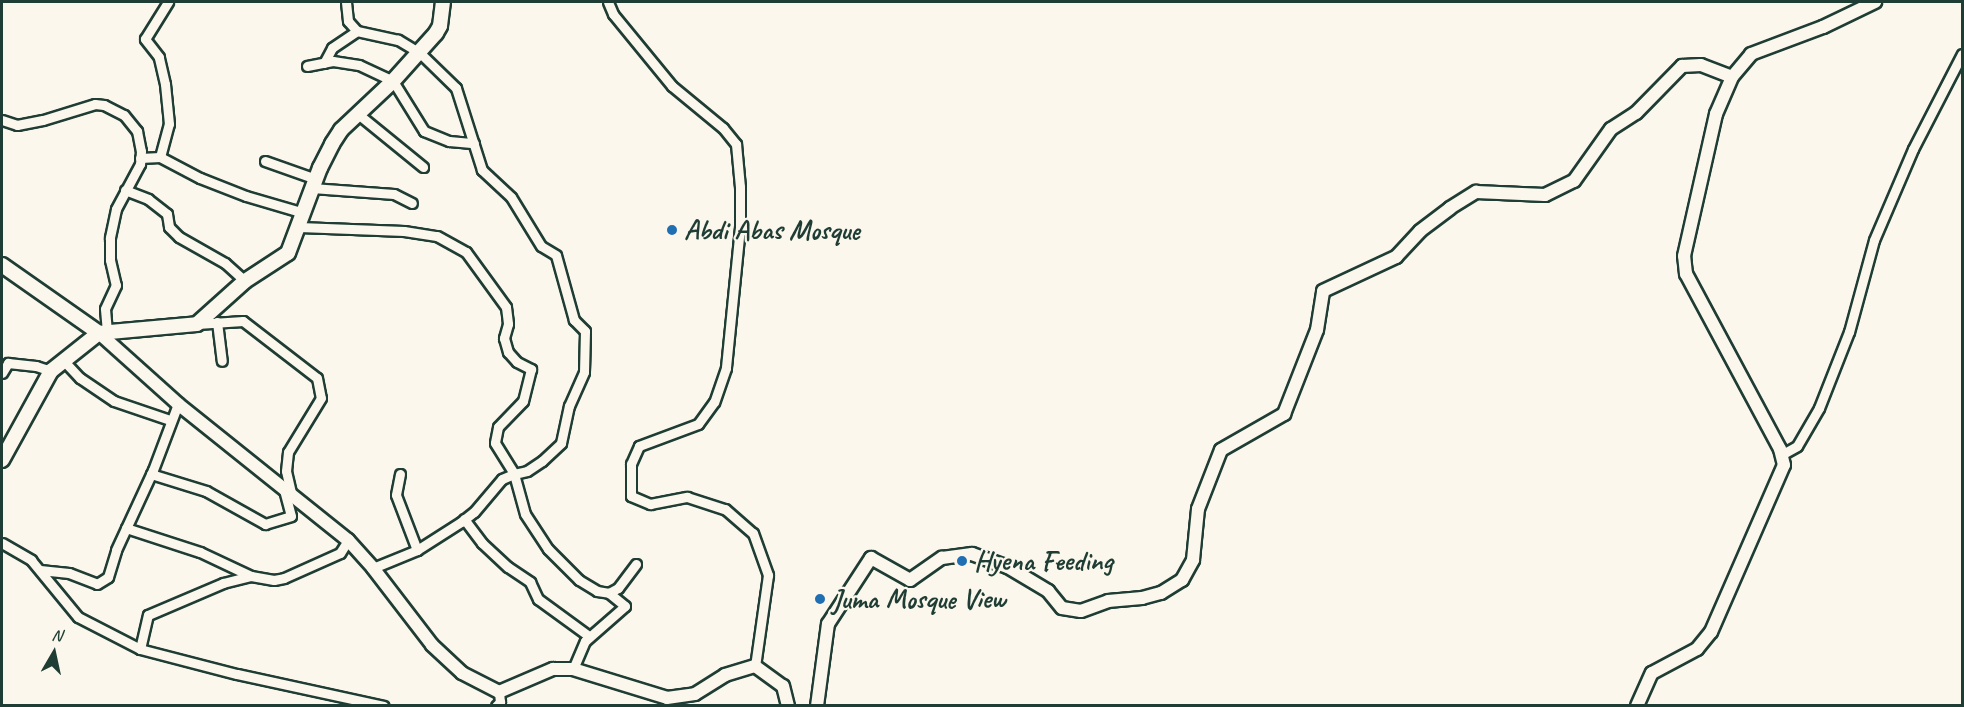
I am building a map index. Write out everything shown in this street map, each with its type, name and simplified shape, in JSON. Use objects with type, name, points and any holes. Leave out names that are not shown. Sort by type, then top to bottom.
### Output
[{"type":"main road","points":[[2,460],[51,371],[63,360],[103,333],[197,324],[245,281],[288,253],[332,144],[358,114],[420,53],[440,26],[443,2]]},
{"type":"main road","points":[[2,264],[103,333]]},
{"type":"street","points":[[160,157],[169,124],[165,84],[159,57],[145,39],[168,2]]},
{"type":"street","points":[[346,2],[348,21],[357,31],[398,40],[420,53],[456,88],[482,170],[511,197],[541,246],[556,255],[573,321],[585,331],[584,372],[569,406],[561,443],[542,461],[527,471],[502,479],[464,519],[417,550],[373,568]]},
{"type":"street","points":[[608,2],[613,14],[672,86],[723,128],[736,144],[740,187],[740,227],[726,368],[714,402],[698,424],[639,446],[631,464],[631,496],[650,504],[687,496],[725,509],[753,533],[768,575],[755,666]]},
{"type":"street","points":[[1637,705],[1652,673],[1697,649],[1712,632],[1784,465],[1781,455],[1686,274],[1683,256],[1716,114],[1732,77],[1751,54],[1823,27],[1875,2]]},
{"type":"street","points":[[324,63],[332,48],[357,31]]},
{"type":"street","points":[[1781,455],[1797,446],[1819,408],[1849,332],[1875,240],[1914,149],[1962,54]]},
{"type":"street","points":[[307,66],[324,63],[359,65],[393,81],[424,131],[449,141],[474,143]]},
{"type":"street","points":[[818,705],[828,624],[871,558],[910,580],[942,558],[972,554],[1008,567],[1048,591],[1062,608],[1080,610],[1108,601],[1151,596],[1182,580],[1193,560],[1198,509],[1221,450],[1284,414],[1317,330],[1323,291],[1396,257],[1420,231],[1476,192],[1545,195],[1574,181],[1611,129],[1636,113],[1682,66],[1701,65],[1732,77]]},
{"type":"street","points":[[2,120],[17,125],[43,120],[95,104],[104,105],[124,115],[137,131],[140,158],[116,210],[110,237],[110,260],[116,285],[105,309],[103,333],[178,404],[284,489],[293,499],[348,540],[373,568],[432,645],[462,673],[499,701],[553,669],[573,669],[667,698],[695,694],[726,675],[755,666]]},
{"type":"street","points":[[358,114],[423,167]]},
{"type":"street","points":[[140,158],[160,157],[200,177],[301,220],[436,236],[466,252],[506,307],[508,324],[504,338],[508,352],[517,362],[531,369],[523,401],[498,427],[495,443],[514,474],[525,514],[548,549],[579,580],[597,591],[609,593],[626,606],[589,636],[573,669]]},
{"type":"street","points":[[265,161],[314,184],[394,194],[412,203]]},
{"type":"street","points":[[125,190],[148,199],[167,214],[169,227],[179,237],[225,264],[245,281]]},
{"type":"street","points":[[197,324],[243,321],[316,378],[321,398],[288,452],[286,471],[293,499]]},
{"type":"street","points":[[217,322],[222,361]]},
{"type":"street","points":[[63,360],[80,378],[114,401],[170,420]]},
{"type":"street","points":[[2,373],[8,363],[36,366],[51,371]]},
{"type":"street","points":[[40,570],[69,573],[97,584],[108,577],[178,404]]},
{"type":"street","points":[[151,474],[206,491],[265,524],[291,516],[284,489]]},
{"type":"street","points":[[400,474],[396,495],[417,550]]},
{"type":"street","points":[[464,519],[483,543],[508,567],[530,582],[538,599],[589,636]]},
{"type":"street","points":[[126,528],[200,552],[251,576],[274,580],[284,578],[340,553],[348,540]]},
{"type":"street","points":[[2,543],[31,560],[78,617],[140,649],[237,674],[384,705]]},
{"type":"street","points":[[609,593],[618,588],[636,564]]},
{"type":"street","points":[[140,649],[148,615],[186,597],[251,576]]},
{"type":"street","points":[[755,666],[783,686],[788,705]]},
{"type":"place","name":"Abdi Abas Mosque","points":[[672,230]]},
{"type":"place","name":"Hyena Feeding","points":[[962,561]]},
{"type":"place","name":"Juma Mosque View","points":[[820,599]]}]
